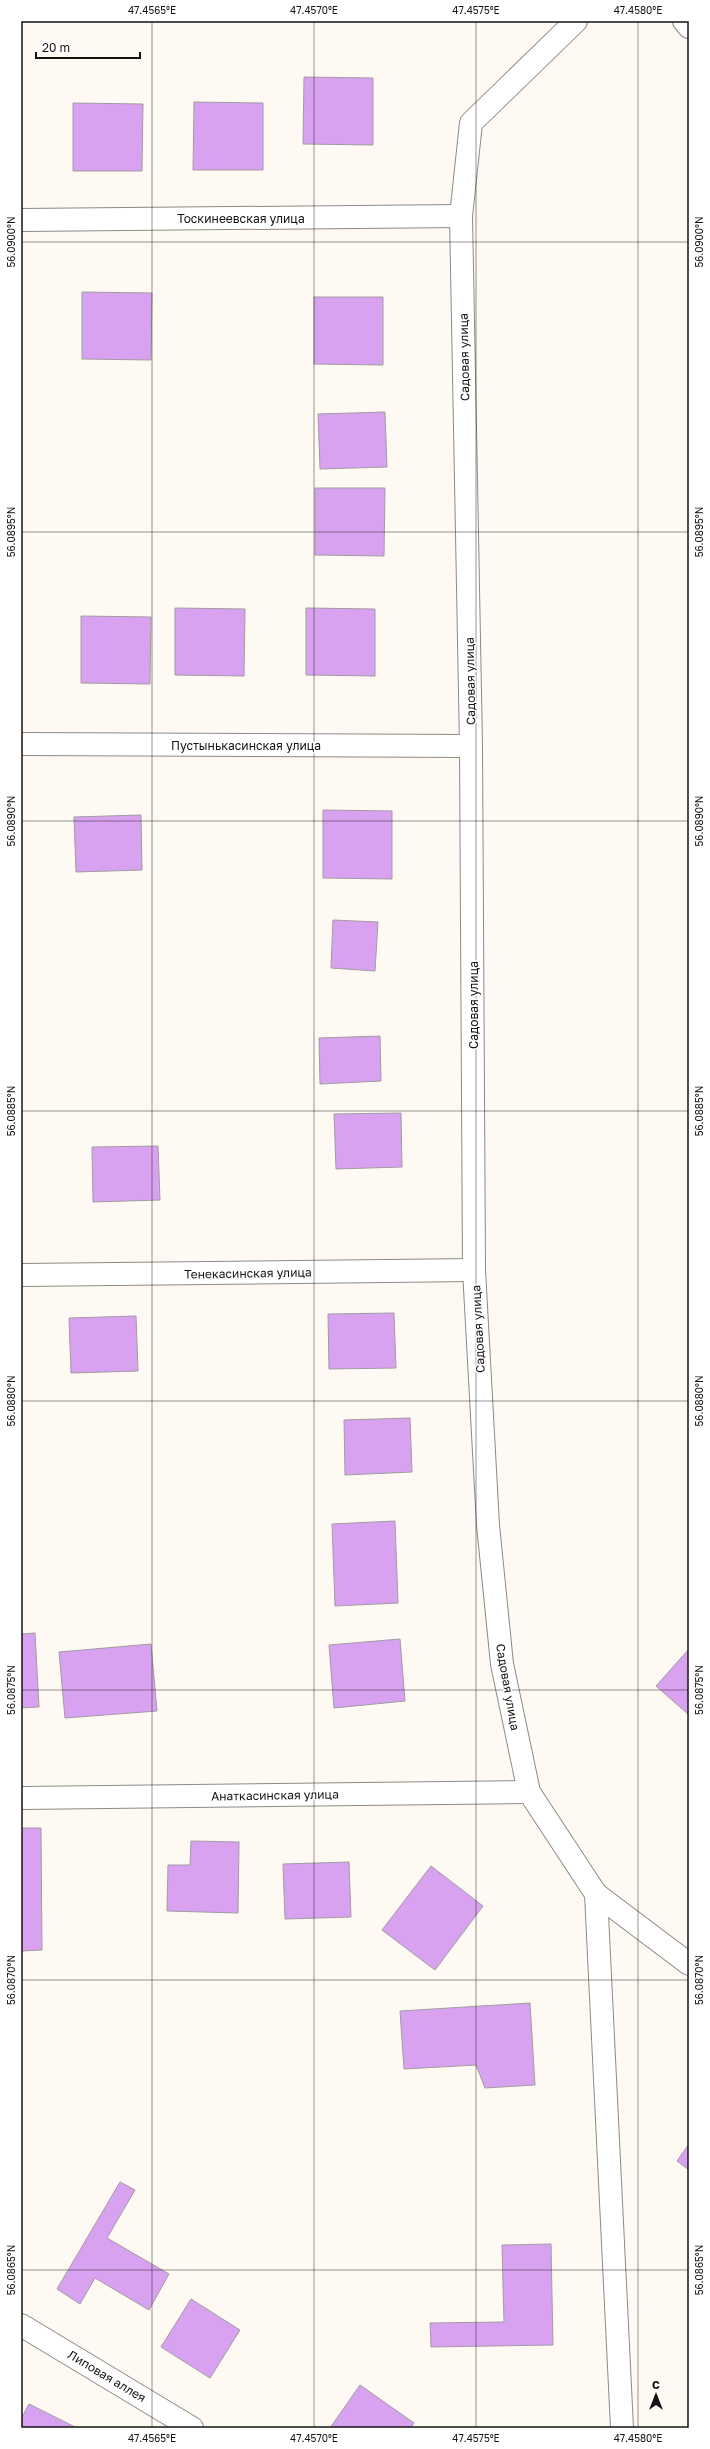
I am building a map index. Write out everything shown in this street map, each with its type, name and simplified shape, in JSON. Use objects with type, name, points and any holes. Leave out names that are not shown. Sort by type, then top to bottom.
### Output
[{"type":"street","name":"Садовая улица","points":[[576,21],[471,123],[462,216],[471,746],[474,1270],[488,1525],[502,1664],[530,1792],[596,1894],[689,1964]]},
{"type":"street","points":[[684,21],[689,27]]},
{"type":"street","name":"Тоскинеевская улица","points":[[21,220],[462,216]]},
{"type":"street","name":"Пустынькасинская улица","points":[[21,744],[471,746]]},
{"type":"street","name":"Тенекасинская улица","points":[[21,1275],[474,1270]]},
{"type":"street","name":"Анаткасинская улица","points":[[21,1798],[530,1792]]},
{"type":"street","points":[[596,1894],[622,2428]]},
{"type":"street","name":"Липовая аллея","points":[[21,2325],[192,2428]]},
{"type":"building","points":[[304,77],[373,78],[373,145],[303,144]]},
{"type":"building","points":[[194,102],[263,103],[263,170],[193,170]]},
{"type":"building","points":[[73,103],[143,104],[142,171],[73,171]]},
{"type":"building","points":[[82,292],[152,293],[151,360],[82,359]]},
{"type":"building","points":[[314,297],[383,297],[383,365],[314,364]]},
{"type":"building","points":[[385,412],[387,467],[320,469],[318,414]]},
{"type":"building","points":[[315,488],[385,488],[384,556],[315,555]]},
{"type":"building","points":[[175,608],[245,609],[244,676],[175,675]]},
{"type":"building","points":[[306,608],[375,609],[375,676],[306,675]]},
{"type":"building","points":[[81,616],[151,617],[150,684],[81,683]]},
{"type":"building","points":[[323,810],[392,811],[392,879],[323,878]]},
{"type":"building","points":[[141,815],[142,870],[76,872],[74,817]]},
{"type":"building","points":[[333,920],[378,922],[375,971],[331,968]]},
{"type":"building","points":[[380,1036],[381,1081],[320,1084],[319,1038]]},
{"type":"building","points":[[401,1113],[402,1167],[336,1169],[334,1114]]},
{"type":"building","points":[[158,1146],[160,1200],[93,1202],[92,1147]]},
{"type":"building","points":[[394,1313],[396,1368],[329,1369],[328,1314]]},
{"type":"building","points":[[136,1316],[138,1371],[71,1373],[69,1318]]},
{"type":"building","points":[[410,1418],[412,1472],[345,1475],[344,1420]]},
{"type":"building","points":[[395,1521],[398,1603],[335,1606],[332,1524]]},
{"type":"building","points":[[35,1633],[39,1707],[21,1708],[21,1634]]},
{"type":"building","points":[[400,1639],[405,1701],[334,1708],[329,1645]]},
{"type":"building","points":[[151,1644],[157,1711],[65,1718],[59,1652]]},
{"type":"building","points":[[689,1649],[689,1715],[656,1686]]},
{"type":"building","points":[[21,1828],[41,1828],[42,1950],[21,1951]]},
{"type":"building","points":[[191,1841],[239,1842],[238,1913],[167,1911],[168,1865],[190,1865]]},
{"type":"building","points":[[349,1862],[351,1917],[285,1919],[283,1864]]},
{"type":"building","points":[[431,1866],[483,1906],[435,1970],[382,1930]]},
{"type":"building","points":[[530,2003],[535,2085],[485,2088],[476,2065],[404,2069],[400,2011]]},
{"type":"building","points":[[689,2144],[689,2170],[677,2161]]},
{"type":"building","points":[[120,2182],[135,2190],[107,2238],[169,2274],[149,2310],[95,2278],[80,2304],[57,2289]]},
{"type":"building","points":[[551,2244],[553,2345],[431,2347],[430,2323],[504,2322],[502,2245]]},
{"type":"building","points":[[191,2299],[240,2330],[210,2378],[161,2347]]},
{"type":"building","points":[[360,2385],[414,2423],[411,2428],[330,2428]]},
{"type":"building","points":[[29,2404],[77,2428],[21,2428],[21,2419]]}]
